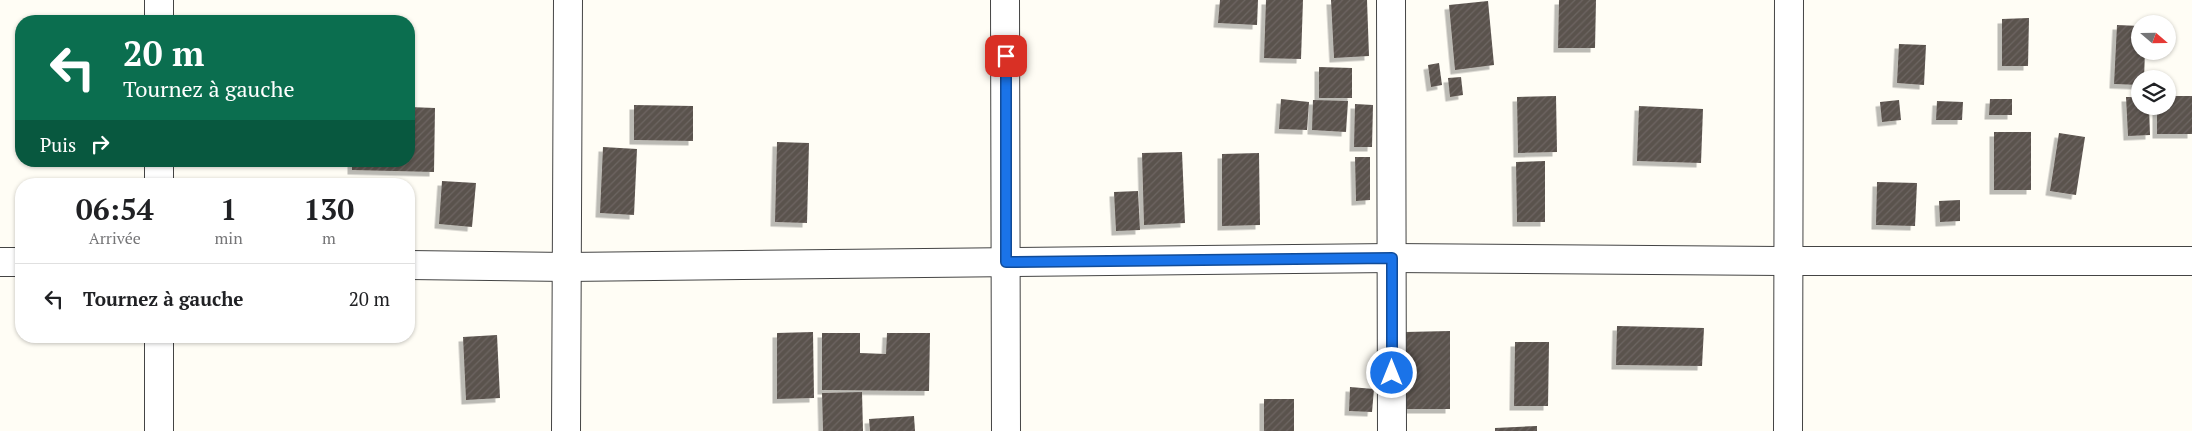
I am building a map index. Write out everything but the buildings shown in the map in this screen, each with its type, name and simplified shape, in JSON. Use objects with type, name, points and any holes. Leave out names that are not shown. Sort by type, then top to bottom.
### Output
[{"type":"street","points":[[159,0],[159,15]]},
{"type":"street","points":[[566,431],[568,0]]},
{"type":"street","points":[[1006,0],[1006,431]]},
{"type":"street","points":[[1392,0],[1392,431]]},
{"type":"street","points":[[1788,431],[1789,0]]},
{"type":"street","points":[[415,265],[567,267],[1392,258],[1789,261],[2192,261]]},
{"type":"street","points":[[0,262],[15,262]]},
{"type":"street","points":[[159,343],[159,431]]},
{"type":"route","points":[[1006,56],[1006,262],[1392,258],[1392,373]]}]
